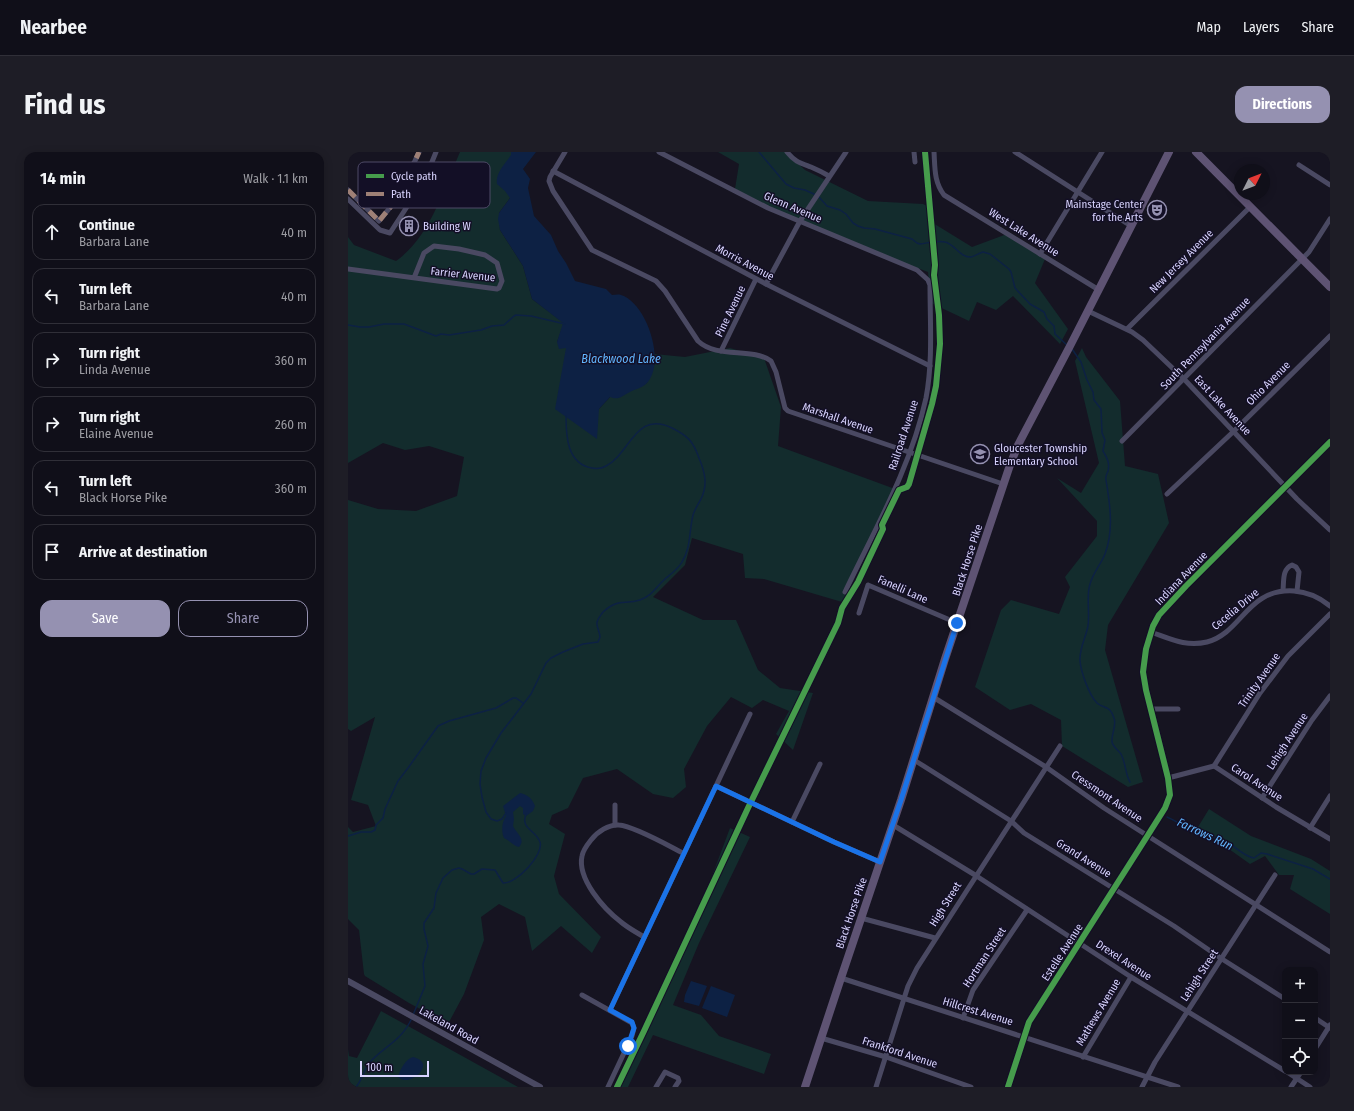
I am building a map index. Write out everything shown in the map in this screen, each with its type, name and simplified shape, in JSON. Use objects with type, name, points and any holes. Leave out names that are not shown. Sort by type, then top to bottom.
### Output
[{"type":"main road","name":"Black Horse Pike","points":[[805,1087],[893,825],[933,697],[1003,484],[1018,445],[1169,152]]},
{"type":"main road","points":[[1196,152],[1330,287]]},
{"type":"street","points":[[414,162],[419,152]]},
{"type":"street","points":[[432,162],[436,152]]},
{"type":"street","points":[[554,171],[565,152]]},
{"type":"street","name":"Glenn Avenue","points":[[659,152],[768,208],[918,270],[922,274]]},
{"type":"street","points":[[787,152],[799,163],[830,176]]},
{"type":"street","points":[[766,284],[800,221],[846,152]]},
{"type":"street","points":[[914,152],[914,162]]},
{"type":"street","name":"West Lake Avenue","points":[[934,152],[936,181],[944,195],[1099,290]]},
{"type":"street","points":[[1015,152],[1132,226]]},
{"type":"street","points":[[1040,254],[1102,152]]},
{"type":"street","points":[[1299,165],[1330,185]]},
{"type":"street","name":"Morris Avenue","points":[[554,171],[756,279],[930,366]]},
{"type":"street","name":"Marshall Avenue","points":[[554,171],[549,181],[553,191],[592,250],[656,281],[665,291],[698,341],[704,346],[721,351],[758,356],[771,361],[776,372],[785,408],[791,412],[1003,484]]},
{"type":"street","points":[[348,190],[358,200]]},
{"type":"street","points":[[348,199],[380,230],[390,233],[406,208]]},
{"type":"street","name":"New Jersey Avenue","points":[[1127,329],[1250,207]]},
{"type":"street","points":[[366,208],[379,221],[390,208]]},
{"type":"street","name":"South Pennsylvania Avenue","points":[[1122,441],[1302,259],[1316,243],[1328,225],[1330,219]]},
{"type":"street","name":"Farrier Avenue","points":[[348,269],[414,278],[497,289],[499,288],[502,280],[497,263],[485,255],[459,248],[434,246],[424,253],[414,278]]},
{"type":"street","name":"Railroad Avenue","points":[[845,592],[892,494],[910,452],[926,398],[931,358],[930,286],[928,280],[922,274]]},
{"type":"street","name":"Pine Avenue","points":[[721,351],[756,279]]},
{"type":"street","name":"East Lake Avenue","points":[[1088,311],[1127,329],[1143,340],[1184,379],[1285,486],[1329,528]]},
{"type":"street","name":"Ohio Avenue","points":[[1167,494],[1234,431],[1330,336]]},
{"type":"street","name":"Indiana Avenue","points":[[1148,835],[1165,808],[1170,795],[1168,778],[1143,672],[1146,649],[1151,632],[1160,615],[1285,486],[1330,442]]},
{"type":"street","points":[[1283,590],[1287,567],[1292,565],[1296,567],[1299,572],[1297,591]]},
{"type":"street","name":"Fanelli Lane","points":[[859,613],[868,584],[957,623]]},
{"type":"street","name":"Cecelia Drive","points":[[1151,632],[1182,643],[1193,644],[1208,642],[1223,634],[1260,600],[1270,594],[1283,590],[1297,591],[1316,596],[1330,606]]},
{"type":"street","name":"Trinity Avenue","points":[[1214,766],[1260,693],[1288,656],[1330,614]]},
{"type":"street","name":"Lehigh Avenue","points":[[1262,798],[1312,720],[1330,696]]},
{"type":"street","name":"Cressmont Avenue","points":[[933,697],[1046,767],[1104,808],[1330,952]]},
{"type":"street","points":[[1151,709],[1178,709]]},
{"type":"street","points":[[610,1010],[750,714]]},
{"type":"street","name":"High Street","points":[[876,1087],[908,986],[917,968],[1060,746]]},
{"type":"street","name":"Grand Avenue","points":[[914,760],[1011,821],[1024,833],[1174,926],[1282,997]]},
{"type":"street","points":[[792,822],[820,764]]},
{"type":"street","name":"Carol Avenue","points":[[1168,778],[1214,766],[1262,798],[1330,839]]},
{"type":"street","points":[[716,786],[880,862]]},
{"type":"street","points":[[1310,828],[1330,796]]},
{"type":"street","points":[[615,805],[615,825]]},
{"type":"street","points":[[644,937],[621,922],[602,904],[587,884],[581,866],[582,856],[585,849],[593,838],[602,830],[615,825],[629,826],[683,853]]},
{"type":"street","name":"Drexel Avenue","points":[[893,825],[976,875],[1027,910],[1131,977],[1282,1069]]},
{"type":"street","name":"Estelle Avenue","points":[[1008,1087],[1029,1022],[1148,835]]},
{"type":"street","name":"Lehigh Street","points":[[1142,1087],[1155,1062],[1275,875]]},
{"type":"street","name":"Hortman Street","points":[[964,1018],[973,990],[1027,910]]},
{"type":"street","points":[[861,918],[935,938]]},
{"type":"street","name":"Mathews Avenue","points":[[1083,1057],[1131,977]]},
{"type":"street","name":"Hillcrest Avenue","points":[[841,978],[1178,1087]]},
{"type":"street","name":"Lakeland Road","points":[[348,981],[540,1087]]},
{"type":"street","points":[[582,995],[632,1022],[634,1028],[628,1046],[608,1087]]},
{"type":"street","points":[[1318,1020],[1330,1027],[1318,1045]]},
{"type":"street","name":"Frankford Avenue","points":[[821,1038],[886,1057],[969,1087]]},
{"type":"street","points":[[656,1087],[665,1072],[678,1078],[679,1081],[675,1087]]},
{"type":"street","name":"Drexel Avenue","points":[[1292,1075],[1310,1087]]},
{"type":"street","points":[[1292,1087],[1299,1075]]},
{"type":"green space","points":[[460,152],[513,152],[510,198],[499,213],[500,230],[523,266],[532,299],[564,323],[557,342],[566,347],[599,409],[610,397],[647,383],[654,354],[685,357],[730,348],[764,358],[781,407],[778,446],[895,489],[842,602],[764,579],[745,578],[743,554],[692,538],[685,565],[653,597],[703,620],[736,620],[758,670],[780,688],[813,693],[793,750],[776,734],[789,711],[763,700],[752,708],[731,697],[707,726],[684,769],[686,787],[673,798],[653,794],[617,769],[583,778],[568,808],[552,815],[549,824],[565,834],[554,876],[559,894],[601,937],[592,953],[561,926],[532,951],[525,917],[499,904],[481,917],[484,940],[464,994],[448,1024],[409,1003],[365,976],[359,930],[348,919],[348,827],[353,832],[376,826],[368,805],[351,800],[375,717],[351,731],[348,729],[348,500],[378,509],[416,511],[457,496],[464,457],[429,446],[405,450],[383,443],[348,463],[348,237],[354,245],[396,261],[408,251],[418,239],[436,208],[490,208],[490,162],[456,162]]},
{"type":"green space","points":[[718,152],[786,152],[805,170],[868,201],[923,204],[933,209],[933,223],[972,247],[1007,234],[1045,259],[1035,283],[1068,329],[1060,344],[1013,296],[996,310],[977,302],[969,321],[931,303],[928,272],[806,226],[735,189],[739,164]]},
{"type":"green space","points":[[1082,348],[1086,357],[1120,401],[1125,466],[1158,474],[1169,523],[1108,625],[1105,650],[1143,782],[1128,787],[1062,746],[1061,720],[1031,704],[1010,710],[975,687],[1001,610],[1011,600],[1059,614],[1070,587],[1065,577],[1097,536],[1097,521],[1057,478],[1081,493],[1099,463],[1075,361]]},
{"type":"green space","points":[[1209,809],[1251,836],[1311,859],[1330,871],[1330,914],[1290,889],[1294,875],[1279,875],[1265,856],[1250,864],[1198,827]]},
{"type":"green space","points":[[730,828],[750,837],[699,943],[673,1005],[701,1015],[719,1036],[771,1054],[764,1074],[653,1035],[628,1087],[614,1087],[694,924]]},
{"type":"green space","points":[[381,1011],[518,1087],[348,1087],[348,1049],[349,1056],[357,1058]]},
{"type":"water","name":"Blackwood Lake","points":[[511,152],[536,152],[523,169],[530,179],[528,188],[534,216],[551,235],[575,281],[606,289],[612,295],[621,295],[630,300],[639,309],[646,321],[651,335],[655,363],[652,375],[646,384],[621,397],[610,397],[599,409],[597,439],[555,409],[566,348],[559,349],[557,342],[563,323],[532,299],[523,266],[500,230],[498,219],[499,213],[510,198],[497,184],[497,180],[501,168],[511,155]]},
{"type":"water","points":[[520,793],[529,797],[535,806],[533,811],[526,816],[523,814],[523,808],[520,806],[513,812],[513,826],[522,841],[519,847],[515,846],[504,838],[502,830],[506,816],[503,806]]},
{"type":"water","points":[[691,981],[707,986],[699,1006],[684,1002],[685,995]]},
{"type":"water","points":[[711,986],[735,995],[727,1017],[702,1008]]},
{"type":"water","points":[[413,1057],[422,1062],[422,1069],[420,1073],[412,1079],[402,1080],[398,1077],[400,1071],[406,1062]]},
{"type":"waterway","name":"Farrows Run","points":[[759,152],[786,184],[816,195]]},
{"type":"waterway","name":"Farrows Run","points":[[819,197],[827,206],[840,210],[846,214],[853,223],[858,226],[912,239],[920,244],[942,241],[949,243],[967,257],[973,257],[983,252],[990,254],[1009,269],[1015,288],[1030,304],[1044,312],[1047,319],[1054,326],[1055,334],[1068,346]]},
{"type":"waterway","points":[[348,325],[369,327],[384,324],[404,324],[436,336],[441,334],[449,335],[481,330],[492,326],[504,325],[516,315],[531,316],[565,324]]},
{"type":"waterway","name":"Farrows Run","points":[[1072,349],[1081,362],[1093,392],[1094,400],[1101,409],[1102,433],[1105,440],[1103,451],[1109,465],[1106,479],[1109,498],[1110,536],[1105,554],[1091,580],[1088,599],[1088,626],[1080,661],[1091,695],[1097,703],[1111,711],[1115,721],[1112,742],[1123,757],[1127,776],[1130,782]]},
{"type":"waterway","points":[[506,813],[502,819],[497,821],[491,819],[486,812],[480,784],[481,771],[486,758],[501,733],[531,694],[546,663],[551,658],[583,644],[598,642],[600,637],[597,622],[603,612],[617,603],[640,600],[648,596],[678,567],[687,551],[693,515],[703,494],[705,484],[701,463],[692,443],[678,431],[660,424],[650,425],[641,429],[634,435],[622,452],[606,466],[602,468],[594,468],[584,465],[577,461],[570,448],[566,416]]},
{"type":"waterway","points":[[348,836],[375,830],[376,825],[383,818],[385,809],[398,781],[438,726],[449,721],[496,708],[513,698],[516,698],[523,703]]},
{"type":"waterway","points":[[413,1015],[425,986],[423,964],[428,946],[424,923],[434,908],[436,893],[443,878],[452,870],[459,868],[471,874],[474,874],[482,869],[495,870],[503,883],[515,879],[528,868],[538,854],[540,848],[538,838],[525,823],[526,814]]},
{"type":"waterway","name":"Farrows Run","points":[[1167,817],[1189,828],[1225,841],[1250,857],[1254,858],[1261,853],[1267,854],[1313,869],[1330,879]]},
{"type":"waterway","points":[[356,1087],[369,1063],[399,1037],[408,1026],[412,1018]]},
{"type":"marked path","points":[[414,162],[419,152]]},
{"type":"marked path","points":[[348,190],[358,200]]},
{"type":"marked path","points":[[366,208],[379,221],[390,208]]},
{"type":"cycle path","points":[[617,1087],[748,808],[838,623],[842,608],[858,582],[883,529],[882,525],[899,490],[907,487],[909,484],[936,386],[940,344],[939,315],[934,275],[935,265],[925,152]]},
{"type":"cycle path","points":[[1008,1087],[1029,1022],[1165,808],[1170,795],[1168,778],[1146,690],[1143,672],[1146,649],[1153,626],[1159,615],[1186,586],[1330,442]]},
{"type":"place","name":"Mainstage Center for the Arts","points":[[1157,210]]},
{"type":"place","name":"Building W","points":[[409,226]]},
{"type":"place","name":"Gloucester Township Elementary School","points":[[980,454]]},
{"type":"route","points":[[628,1046],[634,1028],[632,1022],[610,1010],[716,786],[880,862],[957,623]]}]
